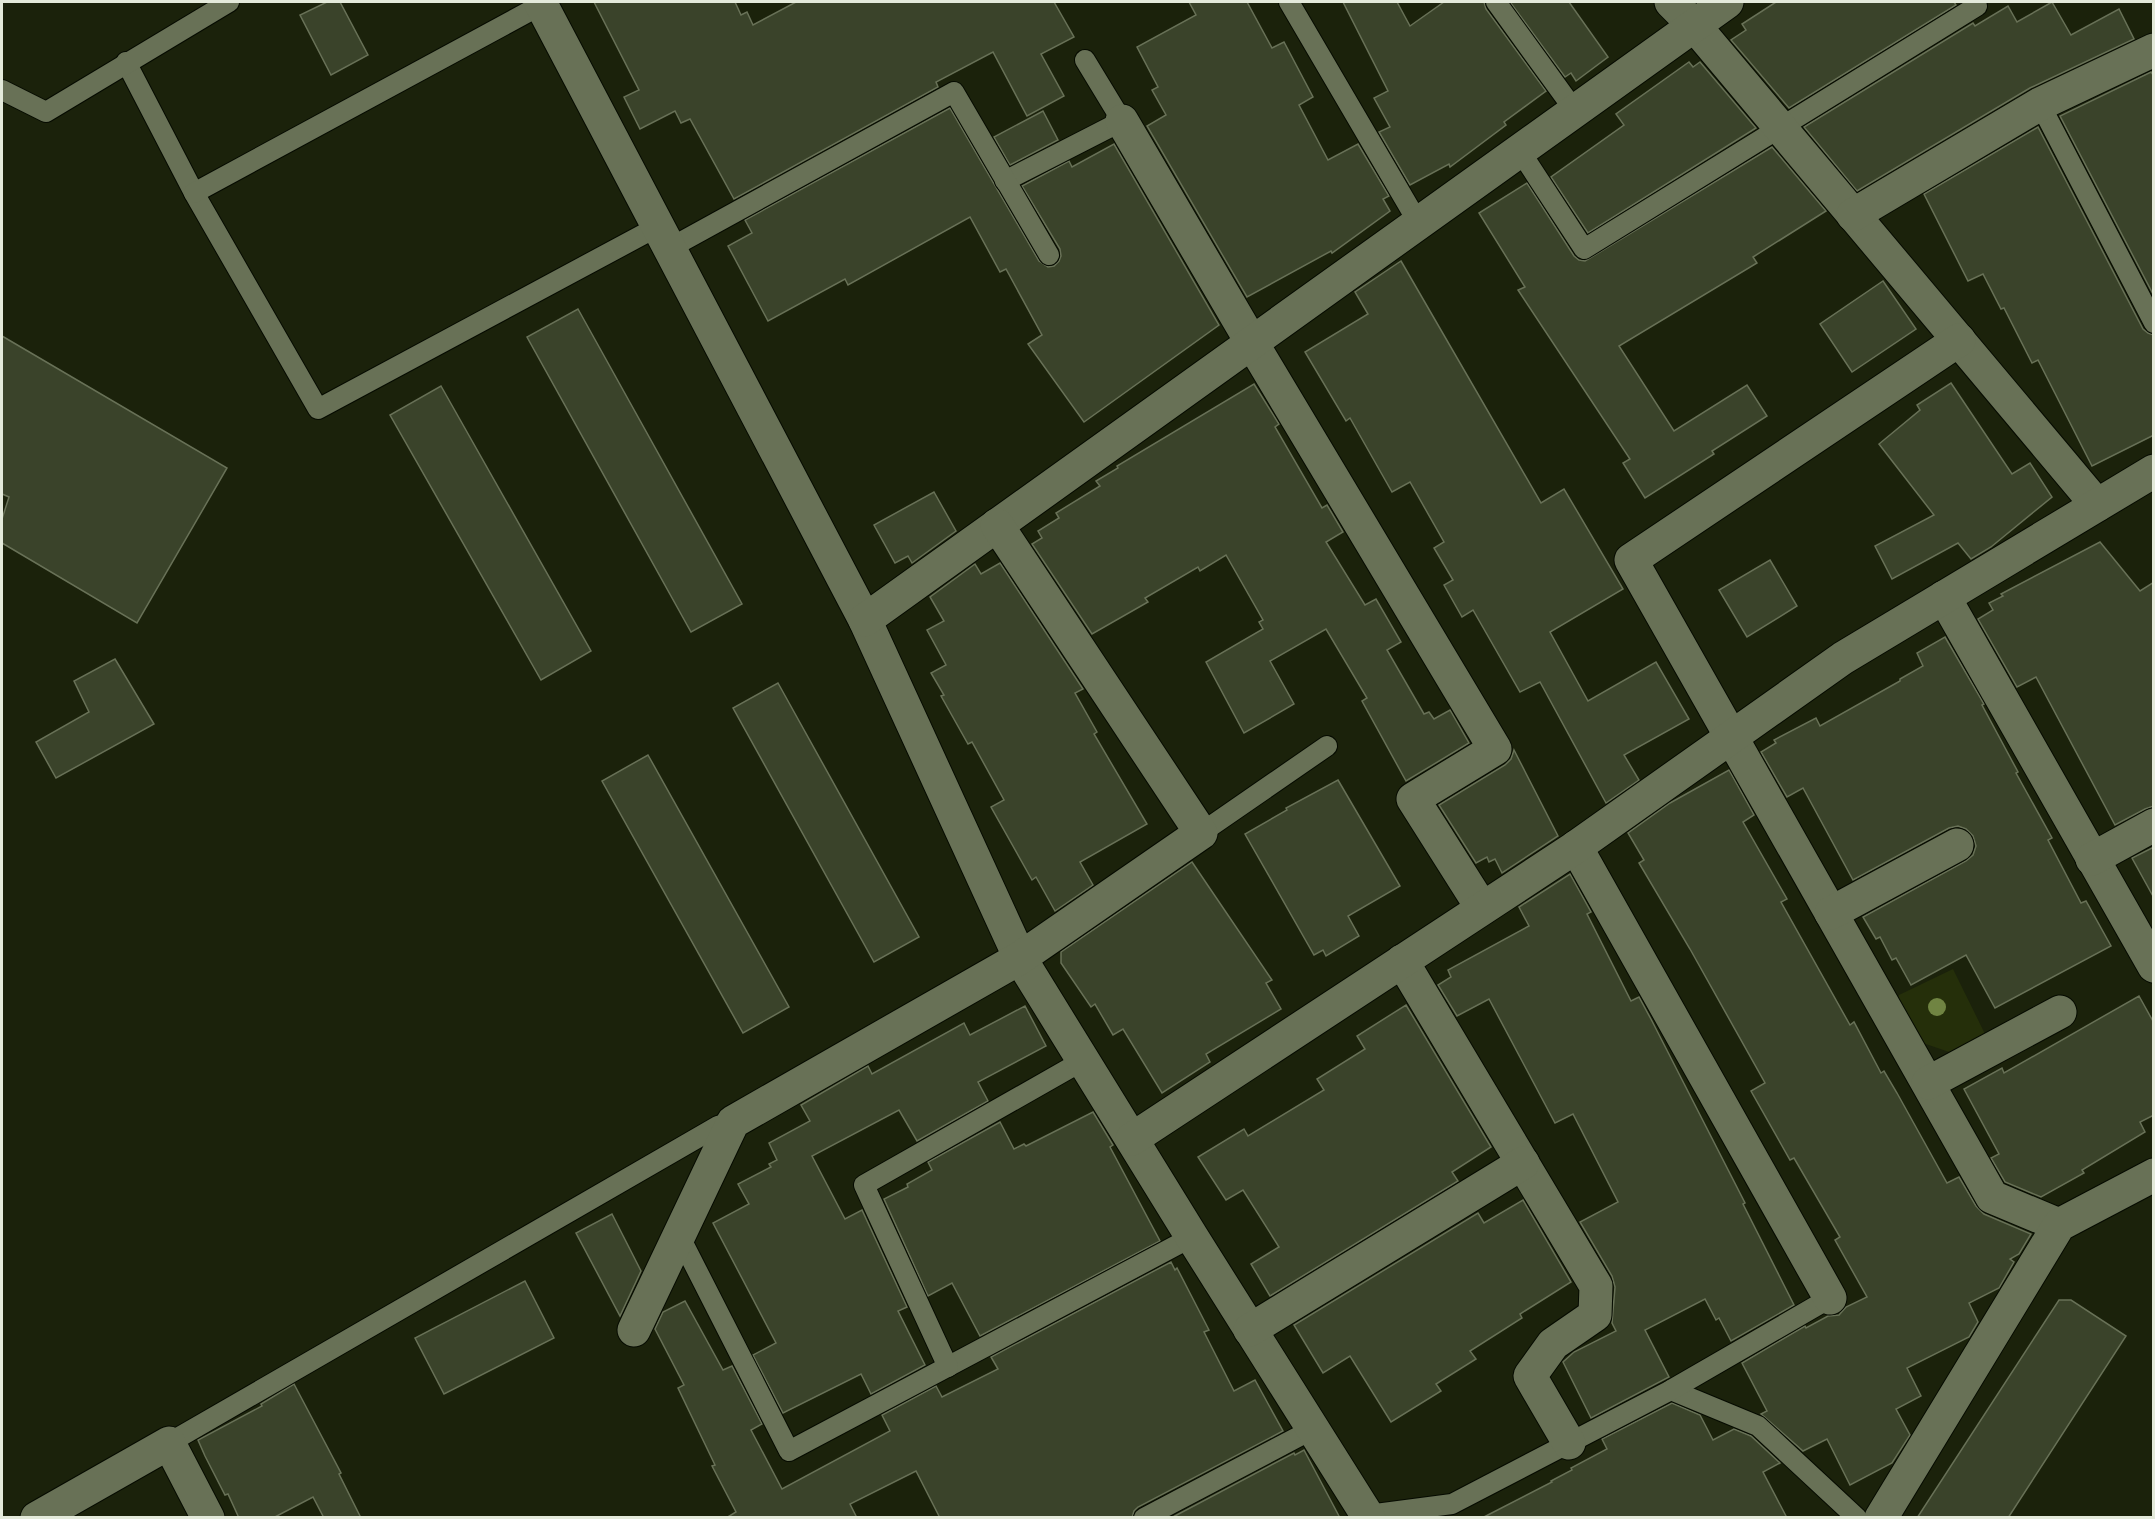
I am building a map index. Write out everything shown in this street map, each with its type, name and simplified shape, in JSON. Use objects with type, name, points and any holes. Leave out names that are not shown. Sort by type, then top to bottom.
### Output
[{"type":"street","points":[[1671,2],[1694,25],[2097,505]]},
{"type":"street","points":[[865,620],[1727,2]]},
{"type":"street","points":[[541,3],[865,620],[1020,958],[1367,1517]]},
{"type":"street","points":[[1853,215],[2040,104],[2154,50]]},
{"type":"street","points":[[1122,121],[1495,749],[1413,799],[1482,908]]},
{"type":"street","points":[[1959,340],[1631,560],[1992,1197],[2059,1225]]},
{"type":"street","points":[[1132,1139],[1576,847],[1843,658],[2154,471]]},
{"type":"street","points":[[634,1330],[733,1122],[1020,958],[1201,833],[997,525]]},
{"type":"street","points":[[1944,597],[2154,966]]},
{"type":"street","points":[[2092,859],[2154,825]]},
{"type":"street","points":[[1831,913],[1957,845]]},
{"type":"street","points":[[1576,847],[1830,1298]]},
{"type":"street","points":[[1402,961],[1596,1286],[1595,1315],[1553,1344],[1530,1376],[1569,1443]]},
{"type":"street","points":[[1928,1083],[2060,1012]]},
{"type":"street","points":[[1250,1330],[1522,1163]]},
{"type":"street","points":[[1881,1518],[2059,1225],[2154,1175]]},
{"type":"street","points":[[37,1518],[170,1443],[208,1518]]},
{"type":"lane","points":[[2,90],[46,112],[229,2]]},
{"type":"lane","points":[[1289,2],[1419,224]]},
{"type":"lane","points":[[1496,2],[1575,111]]},
{"type":"lane","points":[[194,193],[541,3]]},
{"type":"lane","points":[[1520,151],[1584,249],[1979,3]]},
{"type":"lane","points":[[1005,180],[1122,121],[1085,60]]},
{"type":"lane","points":[[126,62],[194,193],[318,409],[954,92],[1048,255]]},
{"type":"lane","points":[[2040,104],[2154,323]]},
{"type":"lane","points":[[1201,833],[1327,747]]},
{"type":"lane","points":[[948,1367],[864,1185],[1084,1060]]},
{"type":"lane","points":[[170,1443],[718,1126],[733,1122]]},
{"type":"lane","points":[[679,1235],[789,1451],[1192,1237]]},
{"type":"lane","points":[[1367,1517],[1452,1504],[1671,1390],[1830,1298]]},
{"type":"lane","points":[[1671,1390],[1758,1426],[1857,1518]]},
{"type":"lane","points":[[1144,1518],[1313,1429]]},
{"type":"green space","points":[[1953,969],[1985,1034],[1949,1052],[1923,1043],[1896,1003],[1899,995]]},
{"type":"building","points":[[327,2],[340,2],[368,55],[331,75],[300,15]]},
{"type":"building","points":[[594,2],[735,2],[741,15],[747,12],[753,25],[796,2],[1054,2],[1074,37],[1041,54],[1064,96],[1027,116],[993,52],[936,82],[938,87],[734,199],[690,119],[681,123],[675,111],[640,129],[624,97],[639,90]]},
{"type":"building","points":[[1189,2],[1247,2],[1272,48],[1284,42],[1313,97],[1299,105],[1328,160],[1358,144],[1389,196],[1383,199],[1390,211],[1332,253],[1331,251],[1247,297],[1147,126],[1166,115],[1152,90],[1158,87],[1137,47],[1196,15]]},
{"type":"building","points":[[1343,2],[1397,2],[1410,26],[1444,2],[1484,2],[1486,9],[1546,91],[1504,122],[1506,125],[1450,167],[1449,164],[1410,185],[1379,132],[1390,127],[1374,98],[1388,91]]},
{"type":"building","points":[[1510,2],[1569,2],[1608,57],[1576,81],[1571,73],[1565,77]]},
{"type":"building","points":[[1776,2],[1954,2],[1956,5],[1789,108],[1731,40],[1746,30],[1742,24]]},
{"type":"building","points":[[2052,2],[2071,35],[2119,9],[2134,39],[2030,88],[1857,191],[1804,127],[1973,23],[1975,26],[2008,6],[2017,22]]},
{"type":"building","points":[[1689,62],[1693,67],[1700,62],[1756,128],[1588,233],[1551,177],[1624,125],[1616,114]]},
{"type":"building","points":[[2151,72],[2154,76],[2154,296],[2060,116]]},
{"type":"building","points":[[950,108],[1039,261],[1048,267],[1054,266],[1059,261],[1060,249],[1022,186],[1069,161],[1072,167],[1114,144],[1219,325],[1084,422],[1028,344],[1042,335],[1006,269],[1000,272],[970,217],[848,285],[845,279],[768,321],[728,246],[752,233],[745,220]]},
{"type":"building","points":[[1043,111],[1058,140],[1010,165],[994,137]]},
{"type":"building","points":[[2038,127],[2143,329],[2154,335],[2154,435],[2092,466],[2038,360],[2032,363],[2004,308],[2001,309],[1983,274],[1968,281],[1924,194]]},
{"type":"building","points":[[1772,147],[1826,211],[1753,257],[1757,263],[1619,346],[1674,431],[1747,385],[1767,416],[1712,451],[1714,454],[1645,498],[1623,463],[1630,459],[1518,290],[1525,287],[1479,213],[1527,183],[1574,256],[1585,261]]},
{"type":"building","points":[[1401,261],[1541,503],[1564,489],[1623,589],[1550,632],[1588,701],[1656,662],[1689,719],[1624,755],[1639,780],[1606,803],[1540,682],[1520,692],[1473,610],[1462,617],[1444,585],[1453,580],[1434,548],[1444,542],[1410,482],[1392,492],[1350,418],[1346,421],[1305,352],[1368,314],[1355,292]]},
{"type":"building","points":[[1883,281],[1916,329],[1852,372],[1820,324]]},
{"type":"building","points":[[578,309],[742,604],[691,632],[527,337]]},
{"type":"building","points":[[2,336],[227,468],[137,623],[2,543],[2,519],[9,497],[2,494]]},
{"type":"building","points":[[1951,383],[2012,474],[2030,463],[2052,497],[1991,547],[1971,559],[1958,543],[1892,579],[1875,546],[1934,515],[1879,444],[1920,410],[1917,405]]},
{"type":"building","points":[[1254,384],[1279,424],[1275,427],[1322,508],[1327,505],[1343,532],[1326,542],[1365,605],[1376,599],[1401,642],[1387,650],[1424,714],[1429,712],[1434,719],[1450,710],[1469,743],[1406,781],[1362,701],[1367,698],[1326,629],[1270,661],[1294,704],[1244,733],[1206,662],[1263,629],[1259,622],[1263,620],[1226,555],[1200,571],[1198,567],[1145,598],[1148,602],[1092,634],[1032,544],[1042,538],[1038,531],[1059,518],[1056,513],[1100,486],[1096,481]]},
{"type":"building","points":[[441,386],[591,651],[541,680],[390,415]]},
{"type":"building","points":[[934,492],[956,531],[912,563],[908,556],[895,563],[874,525]]},
{"type":"building","points":[[2100,542],[2140,591],[2154,582],[2154,806],[2115,825],[2036,677],[2017,687],[1978,619],[1993,610],[1989,603],[2003,596],[2001,594]]},
{"type":"building","points":[[1770,560],[1797,606],[1747,637],[1719,590]]},
{"type":"building","points":[[1000,563],[1083,689],[1075,693],[1097,732],[1094,734],[1147,824],[1080,862],[1093,885],[1055,911],[1036,877],[1032,880],[991,807],[1004,800],[972,742],[968,744],[931,673],[946,665],[927,630],[944,621],[930,597],[975,564],[981,574]]},
{"type":"building","points":[[1945,637],[1984,704],[1982,705],[2018,772],[2016,773],[2052,838],[2048,840],[2081,903],[2086,901],[2111,946],[1995,1008],[1966,955],[1911,985],[1896,958],[1892,960],[1880,937],[1876,939],[1863,917],[1966,861],[1973,855],[1976,846],[1973,836],[1966,829],[1958,826],[1949,828],[1853,880],[1803,788],[1787,797],[1761,752],[1776,743],[1774,740],[1816,718],[1820,726],[1900,681],[1923,666],[1917,653]]},
{"type":"building","points":[[115,659],[154,724],[56,778],[36,742],[89,712],[74,681]]},
{"type":"building","points":[[778,683],[919,937],[874,962],[733,708]]},
{"type":"building","points":[[1514,750],[1558,836],[1502,873],[1495,859],[1489,862],[1487,857],[1476,863],[1439,805],[1505,765],[1511,759]]},
{"type":"building","points":[[648,755],[789,1007],[743,1033],[602,781]]},
{"type":"building","points":[[1729,770],[1754,815],[1743,822],[1787,899],[1781,902],[1850,1025],[1854,1022],[1881,1073],[1884,1071],[1947,1183],[1959,1177],[1976,1206],[1984,1214],[2031,1234],[2019,1254],[2010,1259],[2014,1262],[1999,1288],[1969,1303],[1978,1322],[1969,1337],[1907,1368],[1921,1396],[1896,1409],[1910,1435],[1892,1463],[1850,1485],[1827,1439],[1803,1451],[1761,1414],[1767,1411],[1742,1363],[1805,1326],[1806,1328],[1828,1316],[1839,1315],[1846,1307],[1867,1297],[1835,1240],[1840,1237],[1794,1158],[1790,1160],[1751,1091],[1765,1083],[1639,863],[1644,860],[1628,833],[1670,803]]},
{"type":"building","points":[[1338,780],[1400,886],[1348,916],[1359,936],[1326,956],[1323,950],[1314,955],[1245,834],[1287,810],[1286,808]]},
{"type":"building","points":[[2154,847],[2154,898],[2132,858]]},
{"type":"building","points":[[1192,862],[1272,980],[1266,983],[1281,1009],[1206,1054],[1210,1062],[1162,1093],[1123,1029],[1113,1035],[1095,1004],[1091,1007],[1061,963],[1061,952]]},
{"type":"building","points":[[1570,874],[1591,912],[1587,914],[1631,1001],[1639,997],[1652,1021],[1794,1305],[1731,1341],[1719,1318],[1716,1320],[1705,1299],[1645,1330],[1669,1377],[1591,1418],[1563,1362],[1574,1352],[1616,1331],[1612,1323],[1615,1287],[1612,1276],[1580,1222],[1618,1202],[1573,1114],[1555,1123],[1489,999],[1457,1016],[1438,985],[1451,977],[1448,970],[1529,926],[1519,907]]},
{"type":"building","points":[[2139,996],[2154,1023],[2154,1115],[2140,1122],[2145,1132],[2082,1170],[2084,1173],[2041,1197],[2005,1182],[1991,1158],[1999,1154],[1964,1089],[2002,1068],[2004,1073]]},
{"type":"building","points":[[1406,1005],[1491,1147],[1452,1172],[1458,1181],[1270,1296],[1251,1264],[1279,1247],[1243,1190],[1226,1200],[1198,1157],[1244,1129],[1248,1136],[1324,1090],[1317,1079],[1365,1049],[1357,1036]]},
{"type":"building","points":[[1025,1006],[1046,1046],[978,1082],[988,1101],[917,1141],[899,1110],[812,1156],[845,1219],[862,1210],[907,1307],[898,1311],[925,1365],[871,1394],[861,1374],[783,1413],[753,1355],[776,1343],[713,1223],[749,1204],[738,1184],[771,1167],[769,1164],[777,1160],[769,1143],[810,1121],[801,1105],[868,1066],[872,1074],[964,1023],[970,1035]]},
{"type":"building","points":[[1093,1112],[1113,1145],[1110,1147],[1160,1241],[980,1336],[952,1283],[928,1296],[884,1199],[908,1187],[907,1184],[932,1170],[928,1162],[1000,1122],[1014,1149],[1024,1144],[1026,1146]]},
{"type":"building","points":[[1523,1200],[1571,1282],[1520,1314],[1522,1318],[1470,1351],[1476,1359],[1436,1384],[1441,1391],[1391,1422],[1350,1356],[1323,1373],[1294,1325],[1478,1213],[1484,1223]]},
{"type":"building","points":[[612,1214],[641,1271],[620,1316],[576,1233]]},
{"type":"building","points":[[1171,1262],[1175,1270],[1177,1268],[1209,1330],[1204,1332],[1234,1391],[1255,1380],[1283,1431],[1138,1507],[1132,1518],[940,1518],[916,1471],[850,1504],[857,1518],[726,1518],[736,1512],[712,1466],[715,1465],[678,1388],[684,1385],[655,1329],[663,1312],[685,1301],[723,1370],[732,1366],[762,1424],[751,1430],[782,1489],[890,1431],[882,1415],[936,1386],[942,1397],[998,1369],[991,1357]]},
{"type":"building","points":[[525,1281],[554,1338],[444,1394],[415,1338]]},
{"type":"building","points":[[2059,1300],[2071,1300],[2126,1336],[2008,1518],[1917,1518]]},
{"type":"building","points":[[294,1384],[341,1473],[339,1474],[361,1518],[324,1518],[313,1497],[273,1518],[239,1518],[228,1494],[225,1495],[205,1456],[198,1440],[262,1406],[261,1404]]},
{"type":"building","points":[[1672,1403],[1700,1415],[1713,1440],[1734,1429],[1751,1436],[1780,1463],[1763,1472],[1787,1518],[1482,1518],[1552,1482],[1572,1470],[1571,1468],[1607,1449],[1602,1439]]},
{"type":"building","points":[[1304,1450],[1340,1518],[1171,1518],[1294,1453],[1295,1455]]}]
